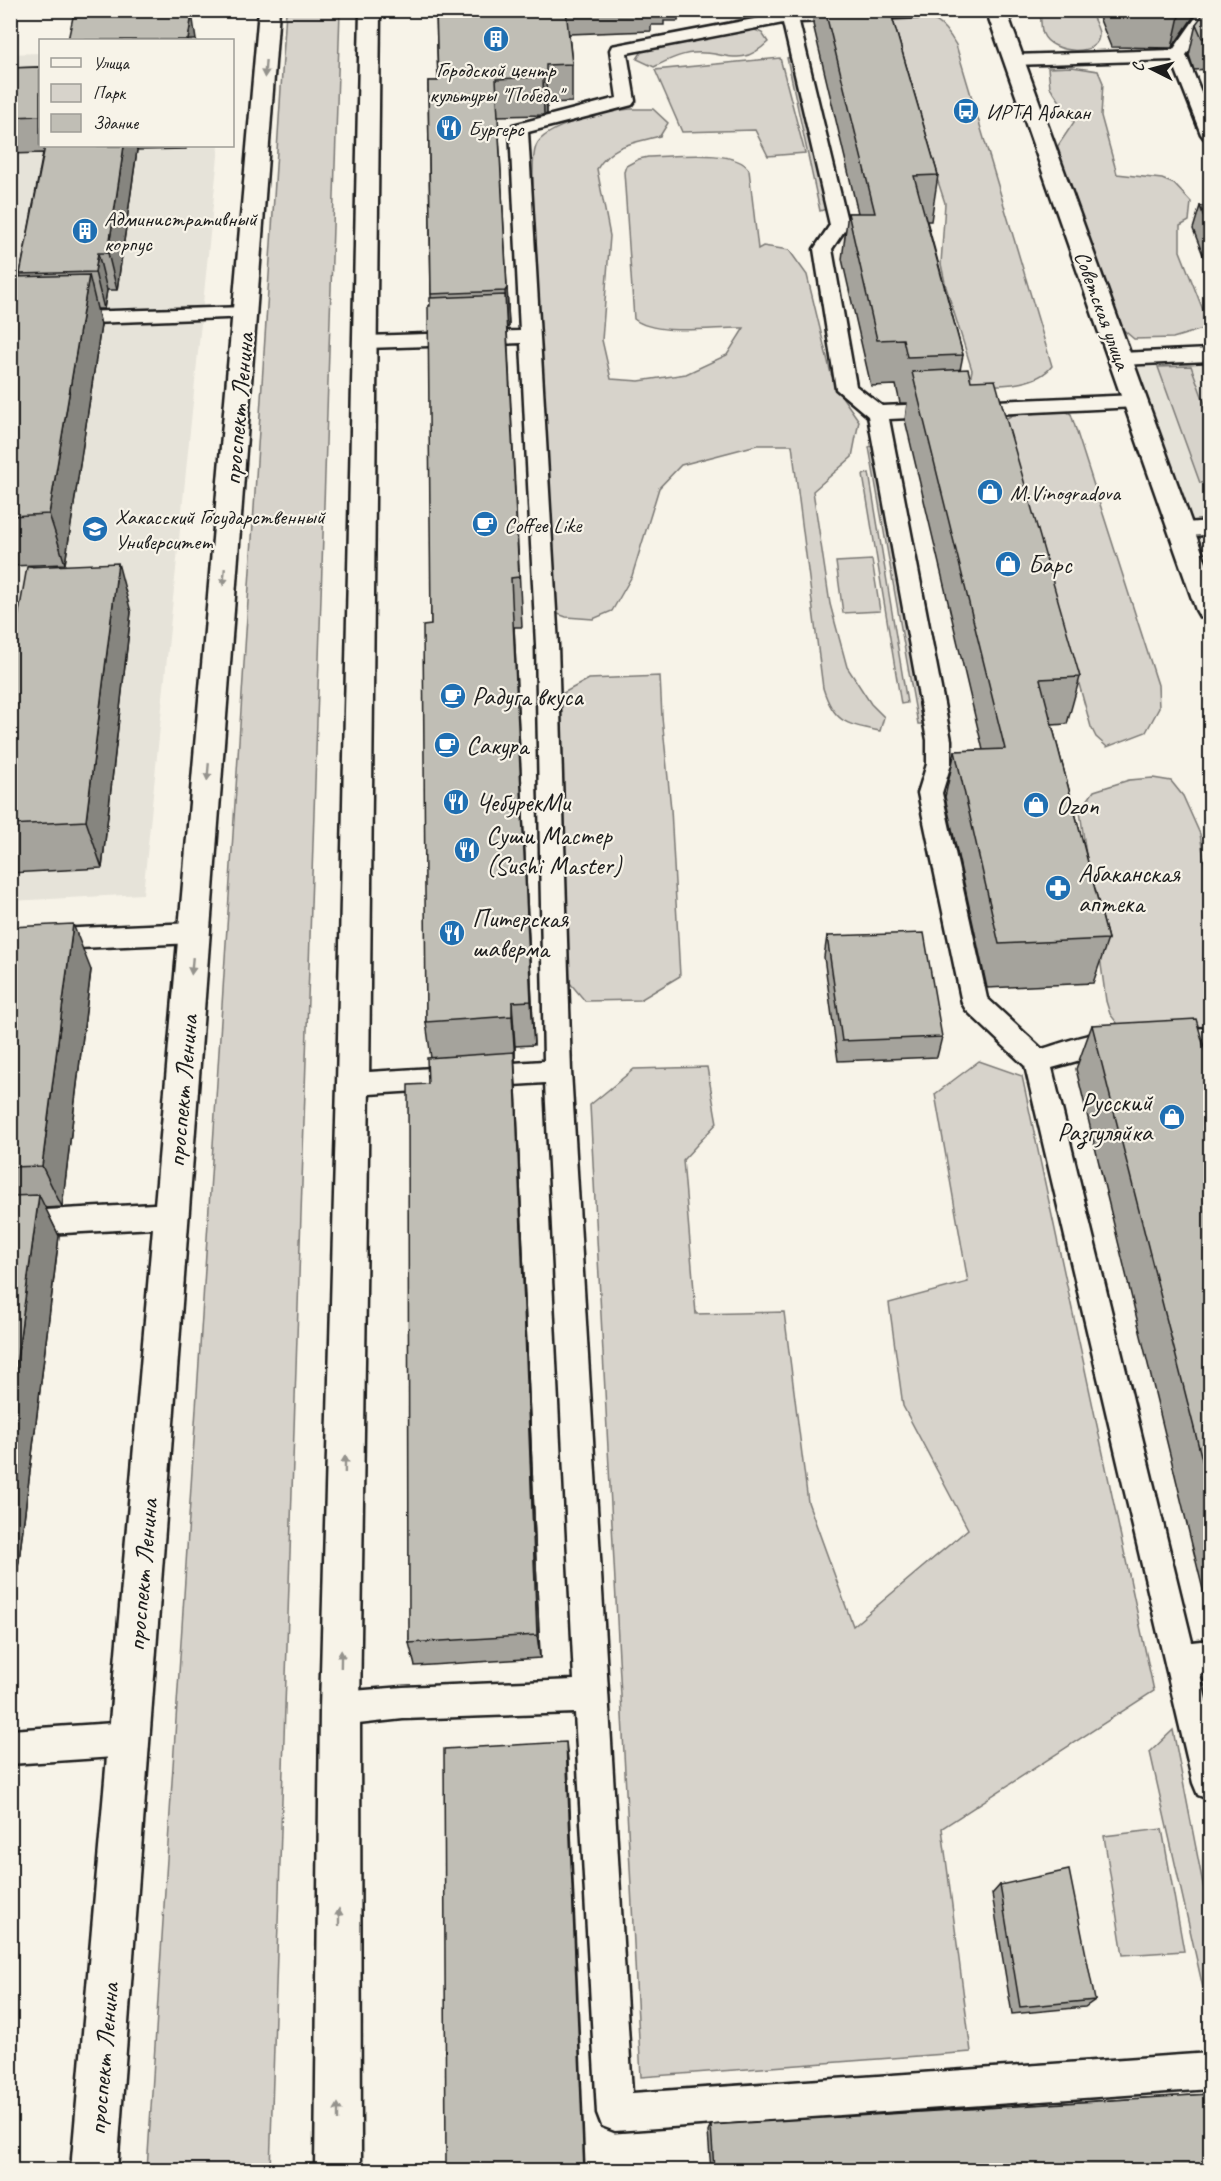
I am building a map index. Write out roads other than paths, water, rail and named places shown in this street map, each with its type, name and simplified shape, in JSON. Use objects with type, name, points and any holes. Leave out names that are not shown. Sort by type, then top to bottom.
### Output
[{"type":"street","name":"проспект Ленина","points":[[93,2170],[269,10]]},
{"type":"street","points":[[338,2170],[340,1709],[353,1084],[370,10]]},
{"type":"street","name":"Советская улица","points":[[996,10],[1210,610]]},
{"type":"lane","points":[[971,10],[790,17],[618,50],[626,101],[519,129],[547,645],[558,1071],[615,2113],[1210,2071]]},
{"type":"lane","points":[[1178,55],[1210,10]]},
{"type":"lane","points":[[790,17],[839,225],[823,249],[846,389],[878,413],[1136,401]]},
{"type":"lane","points":[[1013,60],[1178,55]]},
{"type":"lane","points":[[1178,55],[1210,134]]},
{"type":"lane","points":[[10,320],[246,314]]},
{"type":"lane","points":[[366,342],[531,337]]},
{"type":"lane","points":[[1120,359],[1210,355]]},
{"type":"lane","points":[[878,413],[939,740],[939,764],[930,793],[975,1003],[1037,1061],[1196,1658],[1210,1783]]},
{"type":"lane","points":[[1182,529],[1210,528]]},
{"type":"lane","points":[[10,940],[194,933]]},
{"type":"lane","points":[[1037,1061],[1098,1044],[1210,1039]]},
{"type":"lane","points":[[353,1084],[558,1071]]},
{"type":"lane","points":[[10,1224],[172,1215]]},
{"type":"lane","points":[[340,1709],[403,1703],[591,1696]]},
{"type":"lane","points":[[10,1747],[129,1739]]},
{"type":"place","name":"Городской центр культуры \"Победа\"","points":[[496,39]]},
{"type":"place","name":"ИРТА Абакан","points":[[966,111]]},
{"type":"place","name":"Бургерс","points":[[449,128]]},
{"type":"place","name":"Административный корпус","points":[[85,231]]},
{"type":"place","name":"M.Vinogradova","points":[[990,492]]},
{"type":"place","name":"Coffee Like","points":[[485,524]]},
{"type":"place","name":"Хакасский Государственный Университет","points":[[95,529]]},
{"type":"place","name":"Барс","points":[[1008,564]]},
{"type":"place","name":"Радуга вкуса","points":[[453,696]]},
{"type":"place","name":"Сакура","points":[[447,745]]},
{"type":"place","name":"ЧебурекМи","points":[[456,802]]},
{"type":"place","name":"Ozon","points":[[1036,805]]},
{"type":"place","name":"Суши Мастер (Sushi Master)","points":[[467,850]]},
{"type":"place","name":"Абаканская аптека","points":[[1058,888]]},
{"type":"place","name":"Питерская шаверма","points":[[452,933]]},
{"type":"place","name":"Русский Разгуляйка","points":[[1172,1117]]}]
